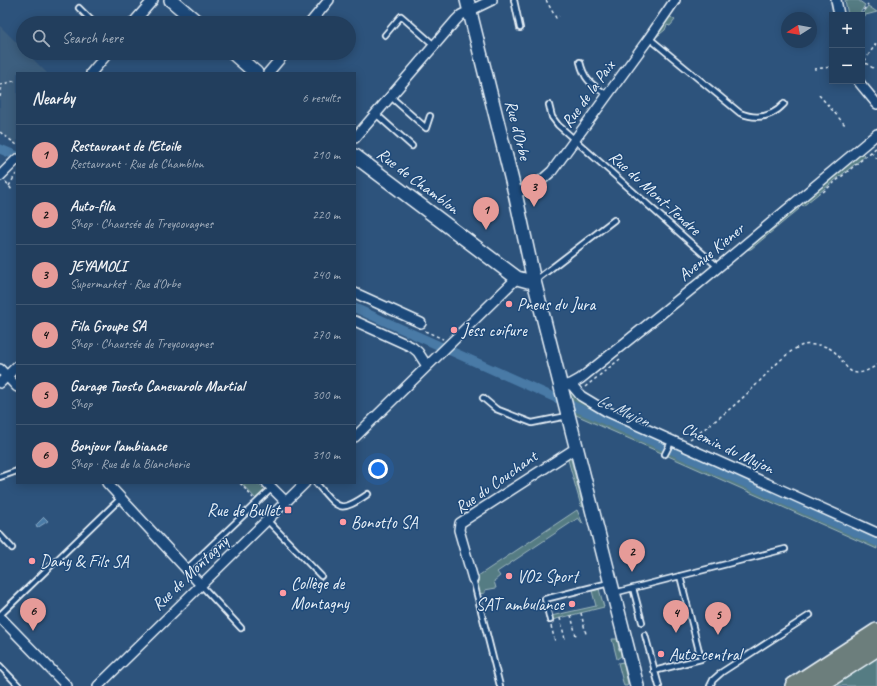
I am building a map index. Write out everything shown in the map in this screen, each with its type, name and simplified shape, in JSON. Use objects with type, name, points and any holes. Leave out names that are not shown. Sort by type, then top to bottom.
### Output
[{"type":"highway","points":[[794,686],[877,632]]},
{"type":"highway","points":[[817,686],[877,647]]},
{"type":"main road","points":[[172,0],[190,16]]},
{"type":"main road","name":"Rue d'Orbe","points":[[469,5],[515,193],[534,280],[565,388],[567,414],[637,686]]},
{"type":"main road","points":[[241,60],[255,72]]},
{"type":"main road","name":"Rue de Chamblon","points":[[356,157],[517,278],[544,317]]},
{"type":"main road","points":[[529,256],[517,278],[528,281],[534,280]]},
{"type":"street","points":[[139,16],[153,0]]},
{"type":"street","points":[[316,16],[329,0]]},
{"type":"street","points":[[356,137],[469,5],[492,0]]},
{"type":"street","name":"Rue de la Paix","points":[[515,193],[525,191],[540,182],[552,171],[649,38],[674,0]]},
{"type":"street","points":[[836,0],[838,12]]},
{"type":"street","points":[[92,72],[102,60]]},
{"type":"street","points":[[269,72],[279,60]]},
{"type":"street","points":[[860,84],[877,104]]},
{"type":"street","name":"Avenue Kiener","points":[[565,388],[718,267],[877,134]]},
{"type":"street","points":[[2,178],[15,167]]},
{"type":"street","points":[[356,436],[438,356],[449,341],[517,278]]},
{"type":"street","points":[[356,293],[420,325]]},
{"type":"street","points":[[356,321],[412,347],[418,352],[427,366]]},
{"type":"street","points":[[4,380],[16,367]]},
{"type":"street","points":[[0,369],[4,380],[16,386]]},
{"type":"street","name":"Chemin du Mujon","points":[[565,388],[576,392],[592,404],[877,533]]},
{"type":"street","name":"Rue du Couchant","points":[[473,579],[459,530],[460,523],[576,448]]},
{"type":"street","points":[[108,484],[201,585]]},
{"type":"street","name":"Rue de Montagny","points":[[101,685],[304,484]]},
{"type":"street","points":[[270,486],[286,502]]},
{"type":"street","points":[[0,616],[67,686]]},
{"type":"lane","points":[[514,0],[520,28]]},
{"type":"lane","points":[[79,8],[87,16]]},
{"type":"lane","points":[[385,35],[401,16],[434,45]]},
{"type":"lane","points":[[649,38],[740,113],[749,117],[762,117],[778,110],[784,104]]},
{"type":"lane","points":[[580,62],[583,74],[589,82],[607,95]]},
{"type":"lane","points":[[391,97],[426,128],[430,116]]},
{"type":"lane","name":"Rue du Mont-Tendre","points":[[549,105],[552,117],[558,125],[718,267]]},
{"type":"lane","points":[[376,114],[412,146]]},
{"type":"lane","points":[[534,280],[614,220]]},
{"type":"lane","points":[[483,398],[496,409],[532,423],[567,414]]},
{"type":"lane","points":[[665,454],[672,440]]},
{"type":"lane","points":[[0,477],[16,471]]},
{"type":"lane","points":[[317,484],[334,504],[340,507],[349,506],[368,494]]},
{"type":"lane","points":[[190,566],[257,502],[270,486]]},
{"type":"lane","points":[[0,616],[121,498]]},
{"type":"lane","points":[[267,520],[321,576]]},
{"type":"lane","points":[[0,535],[12,548]]},
{"type":"lane","points":[[550,620],[545,599],[611,588],[633,588],[785,549]]},
{"type":"lane","points":[[654,671],[701,659],[680,576]]},
{"type":"lane","points":[[473,579],[500,686]]},
{"type":"lane","points":[[201,585],[241,628]]},
{"type":"lane","points":[[633,588],[642,622]]},
{"type":"lane","points":[[710,686],[713,680],[722,672],[810,615]]},
{"type":"lane","points":[[645,635],[658,686]]},
{"type":"lane","points":[[0,666],[19,686]]},
{"type":"path","points":[[546,0],[556,18],[559,16]]},
{"type":"path","points":[[862,12],[868,4]]},
{"type":"path","points":[[873,68],[864,62],[877,42]]},
{"type":"path","points":[[814,69],[829,67]]},
{"type":"path","points":[[0,97],[1,85],[16,80]]},
{"type":"path","points":[[819,95],[846,126]]},
{"type":"path","points":[[0,132],[16,144]]},
{"type":"path","points":[[871,152],[877,159]]},
{"type":"path","points":[[9,186],[15,167]]},
{"type":"path","points":[[2,178],[12,190]]},
{"type":"path","points":[[420,325],[449,341]]},
{"type":"path","points":[[682,445],[739,400],[782,360],[803,345],[820,345],[834,350],[850,370],[856,374],[862,373],[877,365]]},
{"type":"path","points":[[241,484],[257,502]]},
{"type":"path","points":[[581,613],[586,634]]},
{"type":"path","points":[[571,615],[576,636]]},
{"type":"path","points":[[560,618],[565,639]]},
{"type":"path","points":[[550,620],[555,641]]},
{"type":"shaded area","points":[[0,26],[16,42],[16,60],[34,60],[46,72],[16,72],[16,144],[0,132]]},
{"type":"shaded area","points":[[44,517],[48,521],[37,528],[36,525]]},
{"type":"green space","points":[[845,0],[858,0],[865,5],[861,12],[847,12]]},
{"type":"green space","points":[[868,6],[877,12],[865,15],[865,12],[863,12]]},
{"type":"green space","points":[[669,16],[675,20],[670,26],[667,25],[665,30],[655,38]]},
{"type":"green space","points":[[862,153],[865,156],[803,206],[800,203]]},
{"type":"green space","points":[[796,206],[799,209],[751,249],[745,250]]},
{"type":"green space","points":[[561,386],[877,533],[877,549],[567,411]]},
{"type":"green space","points":[[567,456],[570,456],[583,507],[581,506]]},
{"type":"green space","points":[[242,484],[258,484],[265,491],[256,499]]},
{"type":"green space","points":[[577,510],[583,524],[578,518],[497,572],[500,576],[494,581],[496,588],[485,590],[485,593],[479,594],[475,578]]},
{"type":"green space","points":[[599,589],[604,607],[552,620],[551,616],[596,606],[592,591]]},
{"type":"green space","points":[[612,639],[617,639],[618,649],[620,649],[621,656],[617,659]]},
{"type":"green space","points":[[877,647],[877,686],[819,686]]},
{"type":"green space","points":[[623,662],[628,684],[627,686],[624,686],[618,663]]},
{"type":"waterway","name":"Le Mujon","points":[[0,149],[16,156]]},
{"type":"waterway","name":"Le Mujon","points":[[356,308],[877,542]]},
{"type":"place","name":"JEYAMOLI","points":[[534,207]]},
{"type":"place","name":"Restaurant de l'Etoile","points":[[486,230]]},
{"type":"place","name":"Pneus du Jura","points":[[509,304]]},
{"type":"place","name":"Jess coifure","points":[[454,330]]},
{"type":"place","name":"Rue de Bullet","points":[[288,510]]},
{"type":"place","name":"Bonotto SA","points":[[343,522]]},
{"type":"place","name":"Dany & Fils SA","points":[[32,561]]},
{"type":"place","name":"Auto-fila","points":[[632,572]]},
{"type":"place","name":"VO2 Sport","points":[[509,576]]},
{"type":"place","name":"Collège de Montagny","points":[[283,593]]},
{"type":"place","name":"SAT ambulance","points":[[572,604]]},
{"type":"place","name":"Bonjour l'ambiance","points":[[33,631]]},
{"type":"place","name":"Fila Groupe SA","points":[[676,633]]},
{"type":"place","name":"Garage Tuosto Canevarolo Martial","points":[[718,635]]},
{"type":"place","name":"Auto-central","points":[[661,654]]}]
